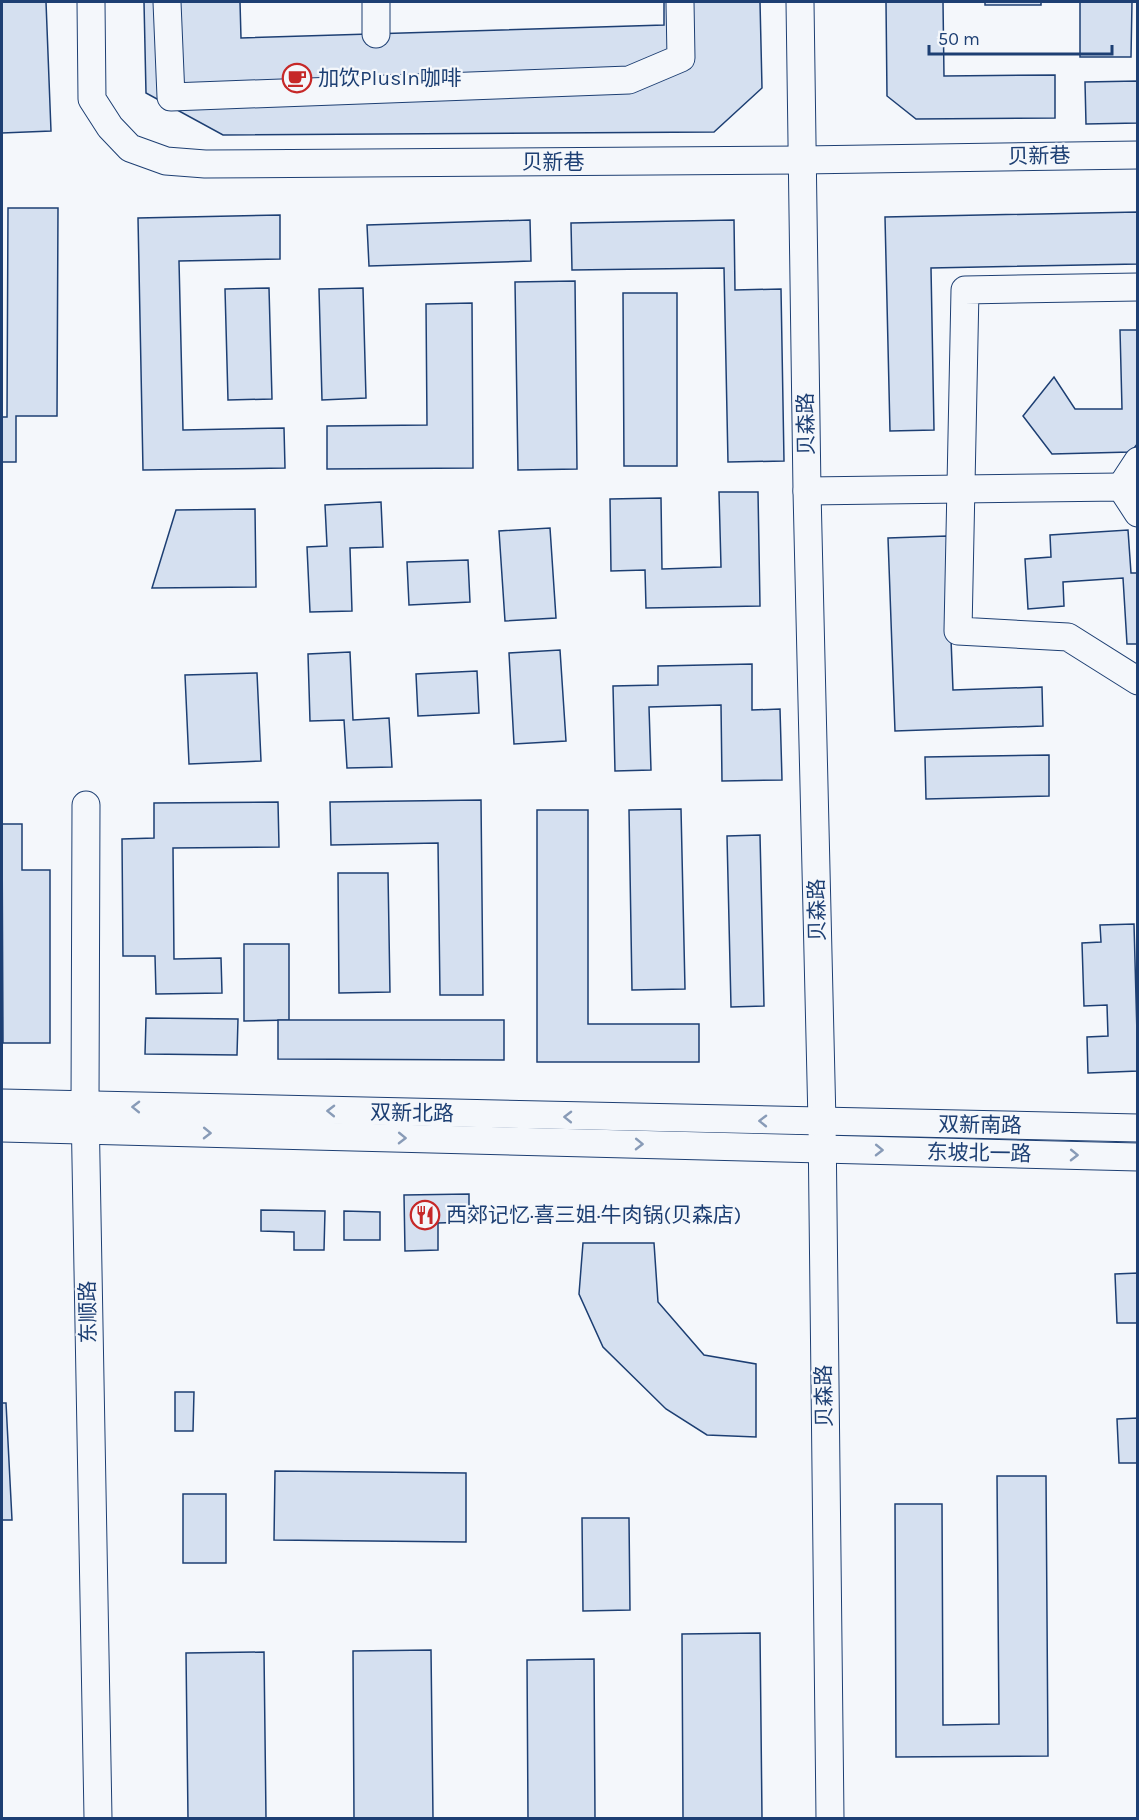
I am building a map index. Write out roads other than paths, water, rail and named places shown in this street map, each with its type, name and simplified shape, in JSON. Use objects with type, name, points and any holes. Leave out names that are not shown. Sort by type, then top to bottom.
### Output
[{"type":"street","name":"贝新巷","points":[[91,2],[92,99],[110,127],[130,148],[166,161],[205,164],[802,160],[1137,154]]},
{"type":"street","points":[[167,2],[171,96],[629,80],[681,58],[680,2]]},
{"type":"street","points":[[376,2],[376,34]]},
{"type":"street","name":"贝森路","points":[[800,2],[807,491],[822,1122],[820,1149],[830,1818]]},
{"type":"street","points":[[1137,287],[965,290],[958,631],[1068,637],[1137,681]]},
{"type":"street","points":[[1120,487],[1137,461]]},
{"type":"street","points":[[807,491],[1120,487]]},
{"type":"street","points":[[1120,487],[1137,513]]},
{"type":"street","name":"东顺路","points":[[86,805],[85,1118],[98,1818]]},
{"type":"street","name":"双新北路","points":[[2,1102],[85,1118],[820,1149]]},
{"type":"street","name":"双新北路","points":[[2,1128],[85,1118],[822,1122]]},
{"type":"street","name":"双新南路","points":[[822,1122],[1137,1128]]},
{"type":"street","name":"东坡北一路","points":[[820,1149],[1137,1157]]},
{"type":"place","name":"加饮Plusln咖啡","points":[[297,78]]},
{"type":"place","name":"西郊记忆·喜三姐·牛肉锅(贝森店)","points":[[425,1215]]}]
